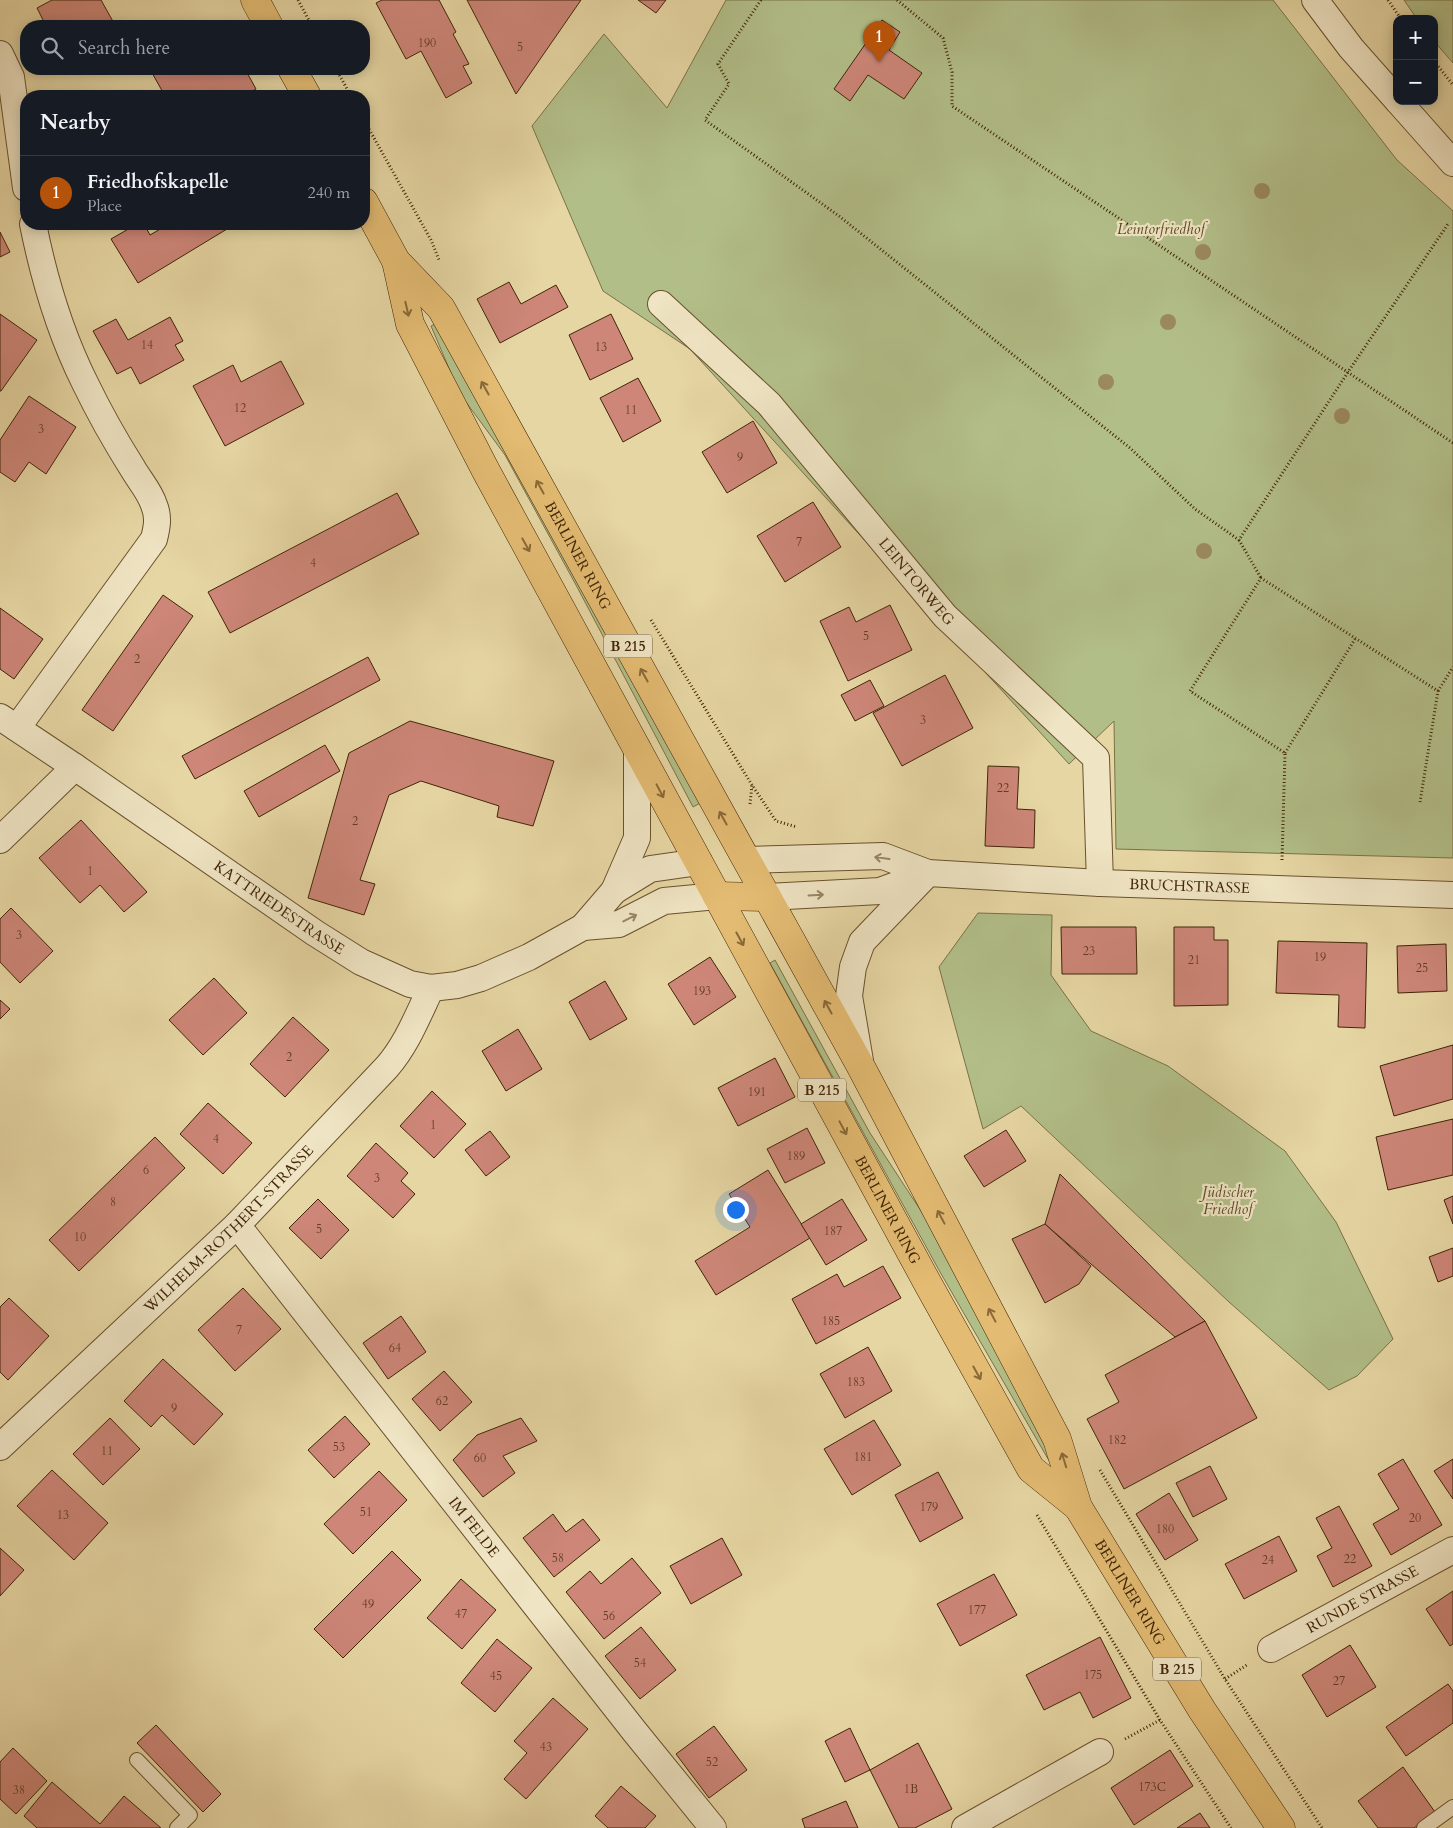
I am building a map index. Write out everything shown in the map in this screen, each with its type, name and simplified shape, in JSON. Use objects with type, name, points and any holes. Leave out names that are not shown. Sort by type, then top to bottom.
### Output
[{"type":"main road","points":[[255,0],[266,20]]},
{"type":"main road","points":[[295,75],[304,90]]},
{"type":"main road","name":"BERLINER RING","points":[[370,213],[396,261],[440,308],[860,1065],[1057,1439],[1078,1507],[1202,1710],[1281,1828]]},
{"type":"main road","name":"BERLINER RING","points":[[396,261],[410,324],[491,480],[923,1276],[1031,1470],[1078,1507]]},
{"type":"main road","points":[[699,862],[747,860]]},
{"type":"main road","points":[[717,896],[767,897]]},
{"type":"street","points":[[1315,0],[1393,96]]},
{"type":"street","points":[[0,54],[11,77],[20,144]]},
{"type":"street","points":[[1401,105],[1453,163]]},
{"type":"street","points":[[9,722],[154,539],[158,515],[150,495],[104,417],[78,367],[60,326],[41,262],[34,230]]},
{"type":"street","name":"LEINTORWEG","points":[[661,304],[769,404],[945,616],[1096,758],[1100,883]]},
{"type":"street","name":"KATTRIEDESTRASSE","points":[[9,722],[315,933],[361,962],[410,984],[431,988],[481,978],[529,957],[582,927],[614,891],[650,869],[699,862]]},
{"type":"street","name":"KATTRIEDESTRASSE","points":[[614,891],[637,838],[637,748]]},
{"type":"street","points":[[0,840],[75,767]]},
{"type":"street","name":"BRUCHSTRASSE","points":[[747,860],[884,856],[928,874],[1100,883],[1453,895]]},
{"type":"street","points":[[860,1065],[850,996],[853,967],[862,942],[928,874]]},
{"type":"street","name":"BRUCHSTRASSE","points":[[767,897],[880,891],[928,874]]},
{"type":"street","name":"KATTRIEDESTRASSE","points":[[582,927],[619,924],[664,901],[717,896]]},
{"type":"street","name":"WILHELM-ROTHERT-STRASSE","points":[[0,1447],[237,1225],[398,1054],[431,988]]},
{"type":"street","name":"IM FELDE","points":[[237,1225],[635,1732],[713,1828]]},
{"type":"street","name":"RUNDE STRASSE","points":[[1271,1649],[1453,1550]]},
{"type":"street","points":[[965,1828],[1100,1752]]},
{"type":"lane","points":[[137,1760],[190,1815],[177,1828]]},
{"type":"lane","points":[[1424,1828],[1453,1807]]},
{"type":"path","points":[[298,0],[309,20]]},
{"type":"path","points":[[761,0],[718,64],[729,84],[705,120],[839,216],[1130,448],[1195,509],[1240,540],[1261,578],[1438,691]]},
{"type":"path","points":[[897,0],[943,38],[952,72],[952,106],[1453,442]]},
{"type":"path","points":[[1388,0],[1398,15]]},
{"type":"path","points":[[1438,66],[1453,85]]},
{"type":"path","points":[[339,75],[348,90]]},
{"type":"path","points":[[1240,540],[1348,372],[1448,224]]},
{"type":"path","points":[[1261,578],[1190,691],[1284,752]]},
{"type":"path","points":[[1282,845],[1284,752],[1355,639]]},
{"type":"path","points":[[1420,802],[1438,691],[1453,667]]},
{"type":"path","points":[[752,785],[776,821],[803,827]]},
{"type":"path","points":[[1096,1461],[1225,1679],[1322,1828]]},
{"type":"path","points":[[1100,1752],[1160,1720]]},
{"type":"green space","name":"Leintorfriedhof","points":[[726,0],[1273,0],[1397,160],[1453,211],[1453,858],[1116,849],[1114,721],[1069,764],[690,349],[603,291],[532,126],[604,34],[667,108]]},
{"type":"green space","points":[[1404,0],[1453,0],[1453,63],[1438,46],[1438,15],[1414,15]]},
{"type":"green space","points":[[435,324],[704,801],[693,807],[505,455],[460,394],[431,326]]},
{"type":"green space","name":"Jüdischer Friedhof","points":[[978,913],[1052,915],[1051,975],[1091,1031],[1168,1066],[1285,1151],[1336,1222],[1393,1339],[1357,1376],[1329,1390],[1229,1302],[1021,1106],[983,1129],[939,967]]},
{"type":"green space","points":[[775,960],[870,1133],[959,1269],[1058,1468],[1055,1471],[940,1272],[770,963]]},
{"type":"building","points":[[52,0],[101,0],[112,20],[43,20],[37,8]]},
{"type":"building","points":[[382,0],[439,0],[456,32],[453,34],[469,64],[463,66],[472,83],[446,98],[421,51],[406,59],[376,3]]},
{"type":"building","points":[[467,0],[581,0],[516,94]]},
{"type":"building","points":[[638,0],[666,0],[656,13]]},
{"type":"building","points":[[882,20],[900,32],[889,50],[922,73],[904,99],[868,75],[850,101],[834,89]]},
{"type":"building","points":[[153,75],[248,75],[256,89],[254,90],[162,90]]},
{"type":"building","points":[[127,230],[147,230],[150,235],[159,230],[225,230],[138,283],[111,239]]},
{"type":"building","points":[[0,232],[10,252],[0,257]]},
{"type":"building","points":[[509,282],[521,304],[556,285],[568,307],[500,343],[477,299]]},
{"type":"building","points":[[0,314],[37,340],[1,391],[0,391]]},
{"type":"building","points":[[611,314],[633,359],[590,380],[569,335]]},
{"type":"building","points":[[170,317],[183,341],[175,345],[184,360],[140,384],[131,367],[117,374],[93,331],[116,319],[128,340]]},
{"type":"building","points":[[281,361],[304,404],[225,446],[193,386],[233,365],[241,382]]},
{"type":"building","points":[[638,378],[661,421],[623,442],[600,398]]},
{"type":"building","points":[[29,396],[76,427],[46,474],[29,462],[15,482],[0,472],[0,440]]},
{"type":"building","points":[[753,421],[777,463],[727,493],[702,452]]},
{"type":"building","points":[[397,493],[419,534],[230,633],[208,592]]},
{"type":"building","points":[[813,502],[841,547],[785,582],[757,536]]},
{"type":"building","points":[[163,595],[193,616],[113,731],[82,710]]},
{"type":"building","points":[[890,605],[912,650],[848,681],[820,621],[849,607],[856,622]]},
{"type":"building","points":[[0,608],[43,639],[14,679],[0,669]]},
{"type":"building","points":[[368,657],[380,680],[195,779],[182,756]]},
{"type":"building","points":[[945,675],[973,728],[902,766],[873,713]]},
{"type":"building","points":[[870,680],[884,706],[855,721],[841,695]]},
{"type":"building","points":[[410,721],[554,761],[533,826],[497,817],[499,806],[421,781],[389,795],[360,880],[375,884],[364,915],[308,898],[349,753]]},
{"type":"building","points":[[325,745],[340,771],[259,817],[244,791]]},
{"type":"building","points":[[988,766],[1019,767],[1017,809],[1035,810],[1034,848],[985,846]]},
{"type":"building","points":[[81,820],[147,892],[124,912],[100,885],[80,903],[39,858]]},
{"type":"building","points":[[11,908],[53,951],[20,983],[0,962],[0,919]]},
{"type":"building","points":[[1061,927],[1136,927],[1137,974],[1062,974]]},
{"type":"building","points":[[1174,927],[1214,927],[1214,940],[1228,940],[1228,1005],[1174,1006]]},
{"type":"building","points":[[1278,941],[1367,943],[1365,1028],[1338,1027],[1339,995],[1276,993]]},
{"type":"building","points":[[1446,944],[1447,991],[1398,993],[1397,946]]},
{"type":"building","points":[[710,957],[736,997],[694,1025],[668,984]]},
{"type":"building","points":[[214,978],[247,1013],[203,1055],[169,1020]]},
{"type":"building","points":[[605,981],[627,1019],[590,1040],[569,1002]]},
{"type":"building","points":[[0,1000],[10,1009],[0,1019]]},
{"type":"building","points":[[293,1017],[329,1050],[285,1097],[250,1064]]},
{"type":"building","points":[[518,1029],[542,1069],[506,1091],[482,1051]]},
{"type":"building","points":[[1453,1045],[1453,1099],[1394,1116],[1380,1066]]},
{"type":"building","points":[[775,1058],[795,1097],[738,1126],[718,1088]]},
{"type":"building","points":[[432,1091],[466,1124],[434,1158],[400,1126]]},
{"type":"building","points":[[208,1103],[252,1143],[223,1174],[180,1134]]},
{"type":"building","points":[[1453,1119],[1453,1175],[1388,1190],[1376,1137]]},
{"type":"building","points":[[807,1128],[825,1163],[785,1183],[767,1149]]},
{"type":"building","points":[[1006,1130],[1026,1161],[984,1187],[964,1156]]},
{"type":"building","points":[[490,1131],[510,1157],[486,1176],[465,1150]]},
{"type":"building","points":[[155,1137],[185,1168],[79,1271],[49,1240]]},
{"type":"building","points":[[376,1143],[408,1173],[401,1181],[415,1194],[393,1218],[347,1176]]},
{"type":"building","points":[[768,1170],[810,1238],[716,1295],[695,1261],[750,1227],[729,1194]]},
{"type":"building","points":[[1060,1174],[1205,1321],[1175,1337],[1045,1224]]},
{"type":"building","points":[[1453,1196],[1453,1224],[1444,1200]]},
{"type":"building","points":[[318,1199],[349,1230],[321,1259],[289,1228]]},
{"type":"building","points":[[842,1199],[867,1240],[826,1265],[801,1224]]},
{"type":"building","points":[[1045,1224],[1091,1266],[1079,1284],[1045,1303],[1012,1239]]},
{"type":"building","points":[[1453,1248],[1453,1276],[1438,1282],[1429,1257]]},
{"type":"building","points":[[883,1266],[901,1298],[816,1344],[792,1299],[837,1274],[844,1287]]},
{"type":"building","points":[[243,1288],[281,1329],[235,1371],[198,1330]]},
{"type":"building","points":[[9,1298],[49,1336],[8,1380],[0,1372],[0,1307]]},
{"type":"building","points":[[401,1316],[426,1352],[388,1379],[363,1343]]},
{"type":"building","points":[[1205,1321],[1257,1418],[1124,1489],[1087,1419],[1119,1402],[1105,1375]]},
{"type":"building","points":[[868,1347],[892,1391],[845,1418],[820,1374]]},
{"type":"building","points":[[163,1359],[223,1414],[194,1445],[162,1415],[151,1427],[124,1401]]},
{"type":"building","points":[[444,1371],[472,1402],[440,1431],[412,1399]]},
{"type":"building","points":[[345,1416],[370,1444],[334,1478],[308,1450]]},
{"type":"building","points":[[110,1418],[140,1449],[103,1485],[73,1454]]},
{"type":"building","points":[[521,1418],[537,1441],[503,1456],[515,1473],[483,1497],[453,1460],[477,1435]]},
{"type":"building","points":[[874,1420],[901,1465],[852,1495],[824,1449]]},
{"type":"building","points":[[1403,1459],[1442,1525],[1391,1555],[1373,1524],[1399,1509],[1378,1474]]},
{"type":"building","points":[[1453,1459],[1453,1499],[1434,1471]]},
{"type":"building","points":[[1210,1466],[1227,1499],[1193,1517],[1176,1483]]},
{"type":"building","points":[[52,1470],[108,1523],[74,1560],[17,1506]]},
{"type":"building","points":[[379,1471],[407,1500],[353,1554],[324,1524]]},
{"type":"building","points":[[938,1472],[963,1518],[920,1542],[895,1495]]},
{"type":"building","points":[[1169,1493],[1198,1540],[1165,1560],[1136,1514]]},
{"type":"building","points":[[1339,1506],[1372,1566],[1333,1587],[1317,1556],[1332,1548],[1316,1518]]},
{"type":"building","points":[[553,1514],[566,1532],[583,1519],[600,1540],[554,1577],[523,1538]]},
{"type":"building","points":[[1279,1536],[1297,1571],[1244,1599],[1225,1564]]},
{"type":"building","points":[[722,1538],[742,1575],[691,1604],[670,1566]]},
{"type":"building","points":[[0,1548],[24,1570],[0,1596]]},
{"type":"building","points":[[392,1551],[421,1580],[343,1658],[314,1629]]},
{"type":"building","points":[[632,1558],[661,1593],[604,1639],[566,1592],[590,1571],[601,1584]]},
{"type":"building","points":[[994,1574],[1017,1615],[960,1646],[937,1604]]},
{"type":"building","points":[[461,1579],[496,1610],[462,1649],[427,1618]]},
{"type":"building","points":[[1453,1591],[1453,1644],[1450,1646],[1426,1609]]},
{"type":"building","points":[[641,1627],[676,1670],[640,1699],[605,1656]]},
{"type":"building","points":[[1100,1637],[1131,1698],[1093,1718],[1080,1692],[1044,1710],[1026,1675]]},
{"type":"building","points":[[497,1639],[532,1668],[495,1712],[461,1683]]},
{"type":"building","points":[[1350,1645],[1376,1687],[1327,1717],[1302,1675]]},
{"type":"building","points":[[1448,1684],[1453,1691],[1453,1723],[1406,1756],[1386,1727]]},
{"type":"building","points":[[553,1698],[588,1729],[526,1799],[504,1779],[527,1753],[514,1741]]},
{"type":"building","points":[[156,1725],[221,1794],[203,1812],[137,1743]]},
{"type":"building","points":[[714,1726],[747,1770],[709,1798],[676,1754]]},
{"type":"building","points":[[850,1728],[870,1770],[845,1782],[825,1741]]},
{"type":"building","points":[[918,1743],[952,1809],[915,1828],[899,1828],[870,1770]]},
{"type":"building","points":[[13,1748],[47,1781],[16,1814],[0,1799],[0,1762]]},
{"type":"building","points":[[1170,1750],[1193,1786],[1134,1825],[1111,1788]]},
{"type":"building","points":[[1403,1767],[1435,1812],[1414,1828],[1378,1828],[1358,1801]]},
{"type":"building","points":[[52,1782],[100,1824],[124,1796],[161,1828],[37,1828],[24,1816]]},
{"type":"building","points":[[621,1786],[656,1816],[645,1828],[608,1828],[595,1816]]},
{"type":"building","points":[[846,1801],[858,1828],[805,1828],[802,1819]]},
{"type":"building","points":[[1200,1813],[1210,1828],[1177,1828]]},
{"type":"place","name":"Friedhofskapelle","points":[[879,62]]}]
